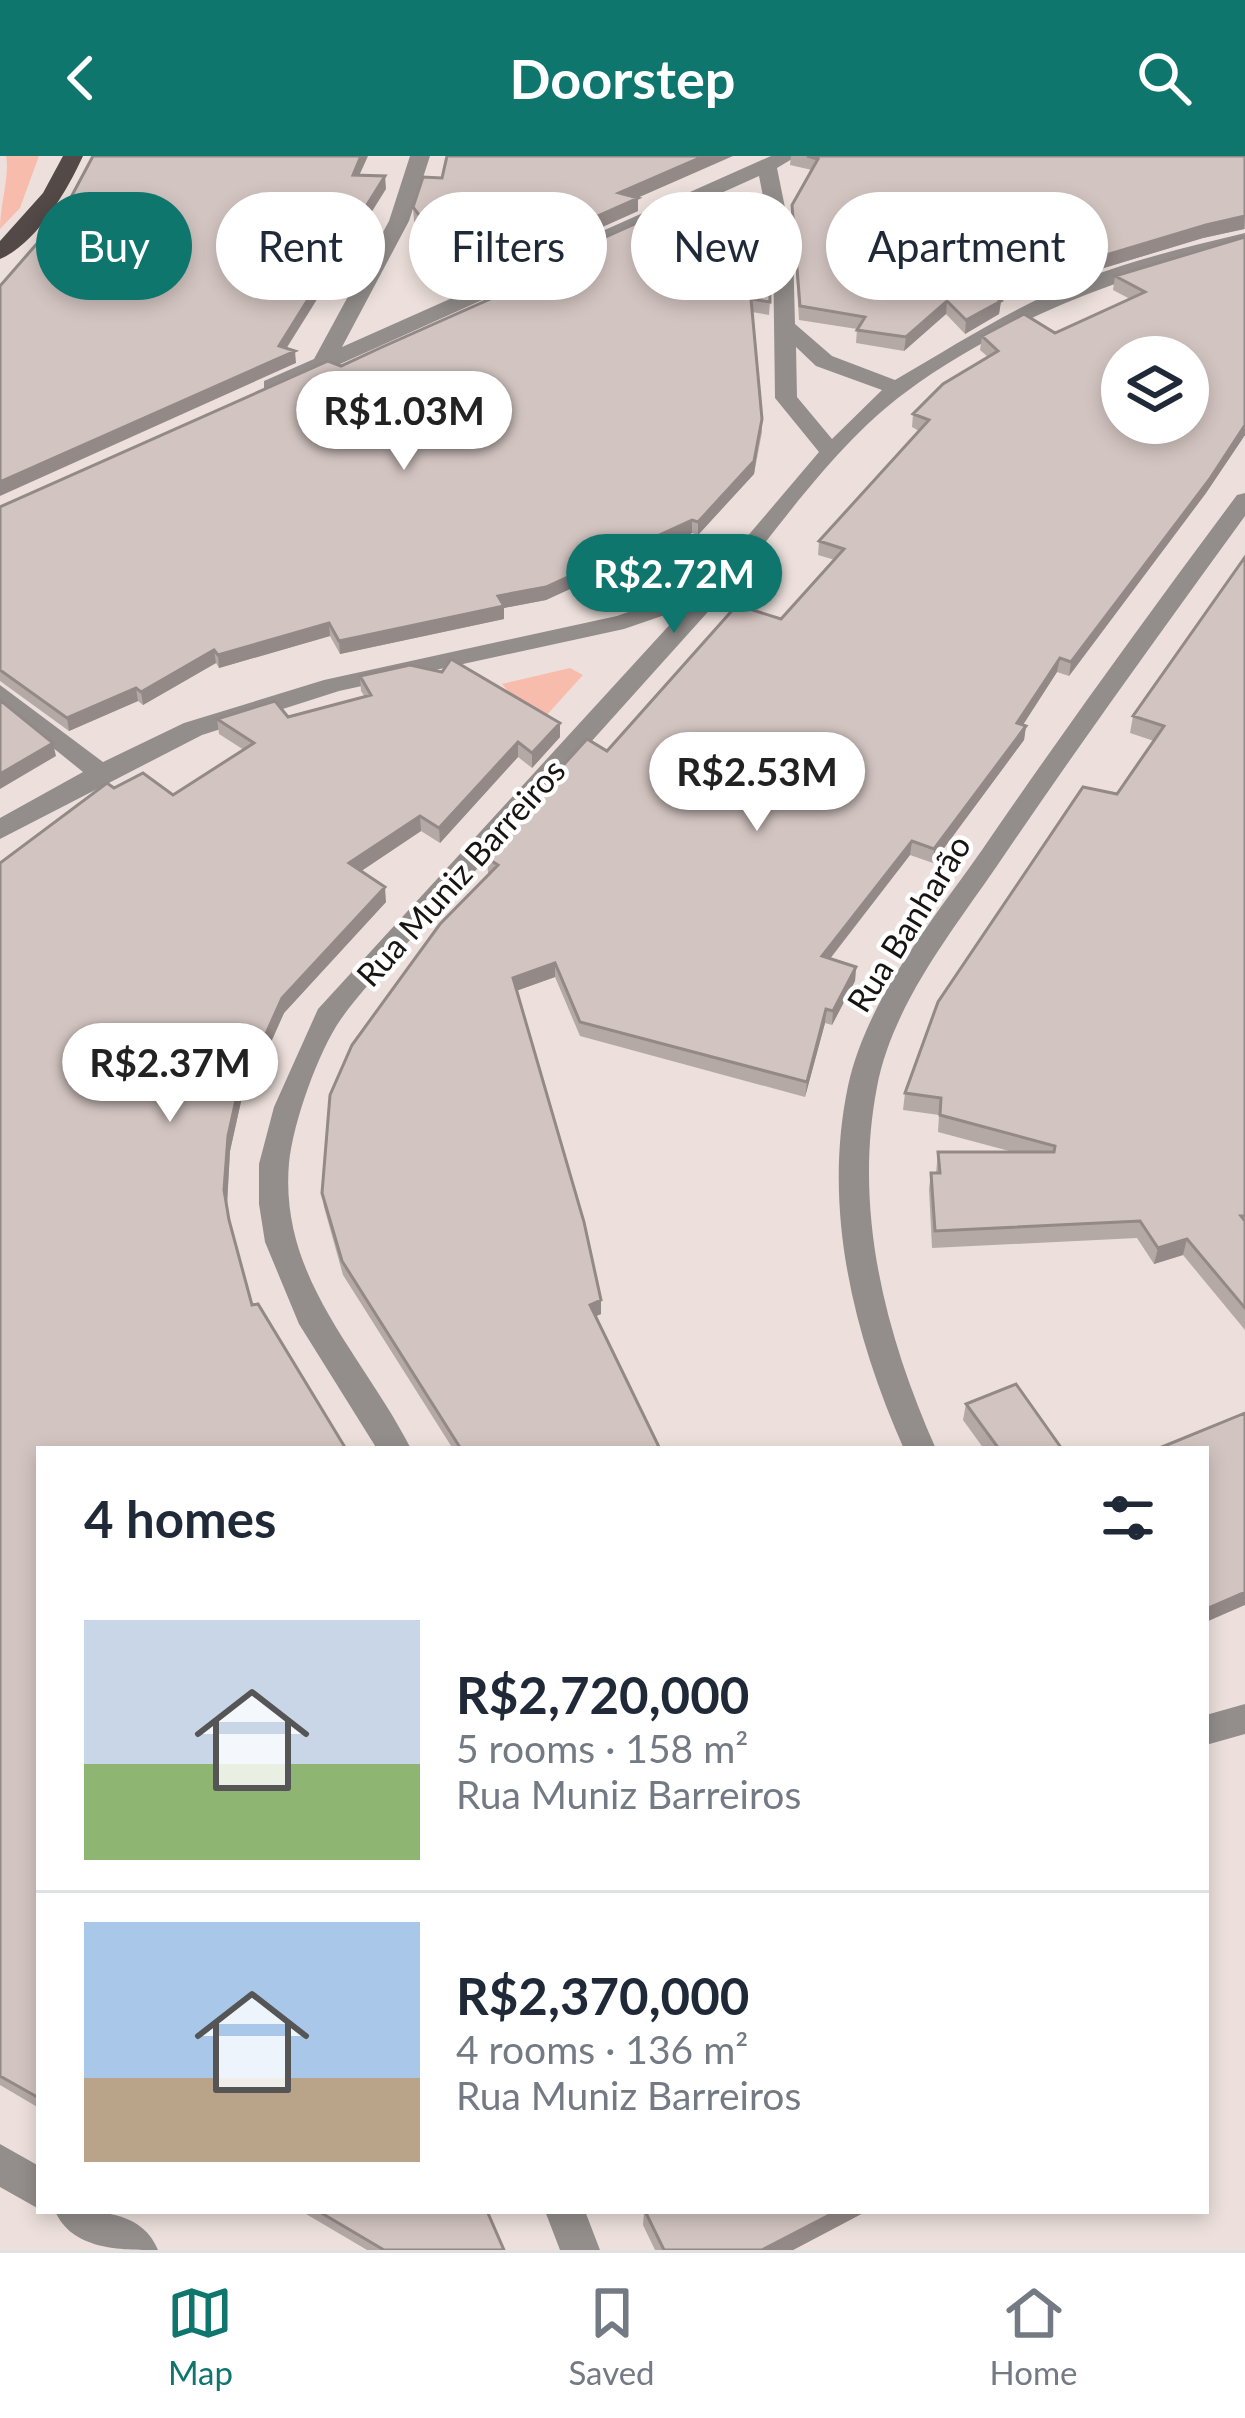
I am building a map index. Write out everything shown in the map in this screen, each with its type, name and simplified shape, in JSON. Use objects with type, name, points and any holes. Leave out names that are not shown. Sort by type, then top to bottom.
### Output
[{"type":"main road","points":[[0,254],[43,210],[74,156]]},
{"type":"street","points":[[322,364],[399,221],[420,156]]},
{"type":"street","points":[[707,192],[777,160],[780,192]]},
{"type":"street","points":[[724,184],[730,192]]},
{"type":"street","points":[[258,393],[631,227]]},
{"type":"street","name":"Rua Muniz Barreiros","points":[[392,1446],[311,1318],[285,1258],[274,1212],[274,1163],[292,1095],[328,1016],[715,589],[831,452],[897,388],[1017,317],[1090,284],[1156,261],[1245,239]]},
{"type":"street","points":[[785,300],[782,355],[786,398],[831,452]]},
{"type":"street","points":[[786,327],[824,361],[897,388]]},
{"type":"street","name":"Rua Banharão","points":[[919,1446],[860,1276],[853,1181],[859,1113],[878,1038],[922,958],[1064,748],[1245,500]]},
{"type":"street","points":[[0,830],[101,773],[194,729],[333,686],[624,622],[715,589]]},
{"type":"street","points":[[0,693],[101,773]]},
{"type":"street","points":[[1209,1729],[1245,1719]]},
{"type":"street","points":[[0,2164],[36,2186]]},
{"type":"street","points":[[80,2214],[138,2250]]},
{"type":"street","points":[[566,2214],[580,2250]]},
{"type":"shaded area","points":[[6,156],[39,156],[20,208],[0,229],[7,172]]},
{"type":"shaded area","points":[[570,668],[583,675],[545,717],[516,701],[502,684]]},
{"type":"building","points":[[93,156],[361,156],[353,175],[385,176],[375,192],[216,192],[216,300],[308,300],[279,346],[295,351],[0,482],[0,286],[36,245],[36,300],[192,300],[192,192],[74,192]]},
{"type":"building","points":[[447,156],[704,156],[619,193],[631,196],[631,201],[607,212],[607,192],[418,192],[423,177],[442,178]]},
{"type":"building","points":[[807,156],[1245,156],[1245,216],[1108,254],[1108,192],[826,192],[826,300],[1001,301],[966,320],[947,301],[906,337],[857,330],[865,317],[800,306],[799,192],[818,159]]},
{"type":"building","points":[[631,226],[631,300],[751,300],[762,419],[754,461],[698,522],[692,520],[546,587],[498,596],[504,606],[339,641],[329,623],[218,655],[214,650],[141,692],[136,688],[67,718],[0,670],[0,507],[328,361],[341,366],[488,300],[607,300],[607,236]]},
{"type":"building","points":[[1245,237],[1245,425],[1071,662],[1060,658],[1017,723],[1026,726],[934,849],[912,841],[822,956],[856,967],[833,1011],[826,1009],[807,1082],[580,1022],[555,963],[513,978],[584,1222],[601,1300],[590,1305],[659,1446],[459,1446],[342,1261],[322,1193],[330,1095],[352,1045],[440,924],[498,865],[487,858],[517,816],[587,739],[607,751],[737,605],[781,619],[844,549],[819,541],[929,420],[913,414],[943,384],[998,351],[982,336],[1024,314],[1055,333],[1145,292],[1115,276]]},
{"type":"building","points":[[1245,557],[1245,1216],[1241,1216],[1245,1221],[1245,1308],[1187,1239],[1158,1248],[1140,1221],[935,1231],[931,1173],[940,1173],[938,1152],[1054,1152],[1055,1146],[940,1115],[941,1098],[905,1093],[938,1002],[1083,787],[1117,794],[1164,726],[1133,716]]},
{"type":"building","points":[[451,659],[560,723],[532,753],[518,742],[439,828],[420,816],[349,863],[385,887],[282,998],[248,1074],[242,1073],[228,1136],[224,1190],[252,1305],[258,1304],[344,1446],[36,1446],[36,2096],[0,2076],[0,863],[107,783],[114,788],[143,773],[173,795],[254,743],[217,719],[275,701],[288,717],[371,695],[360,676],[410,665],[442,672]]},
{"type":"building","points":[[0,700],[53,743],[0,774]]},
{"type":"building","points":[[1016,1384],[1060,1446],[997,1446],[966,1404]]},
{"type":"building","points":[[1245,1413],[1245,1592],[1209,1608],[1209,1446],[1164,1446]]},
{"type":"building","points":[[323,2214],[488,2214],[504,2250],[384,2250]]},
{"type":"building","points":[[646,2214],[831,2214],[762,2250],[664,2250]]}]
